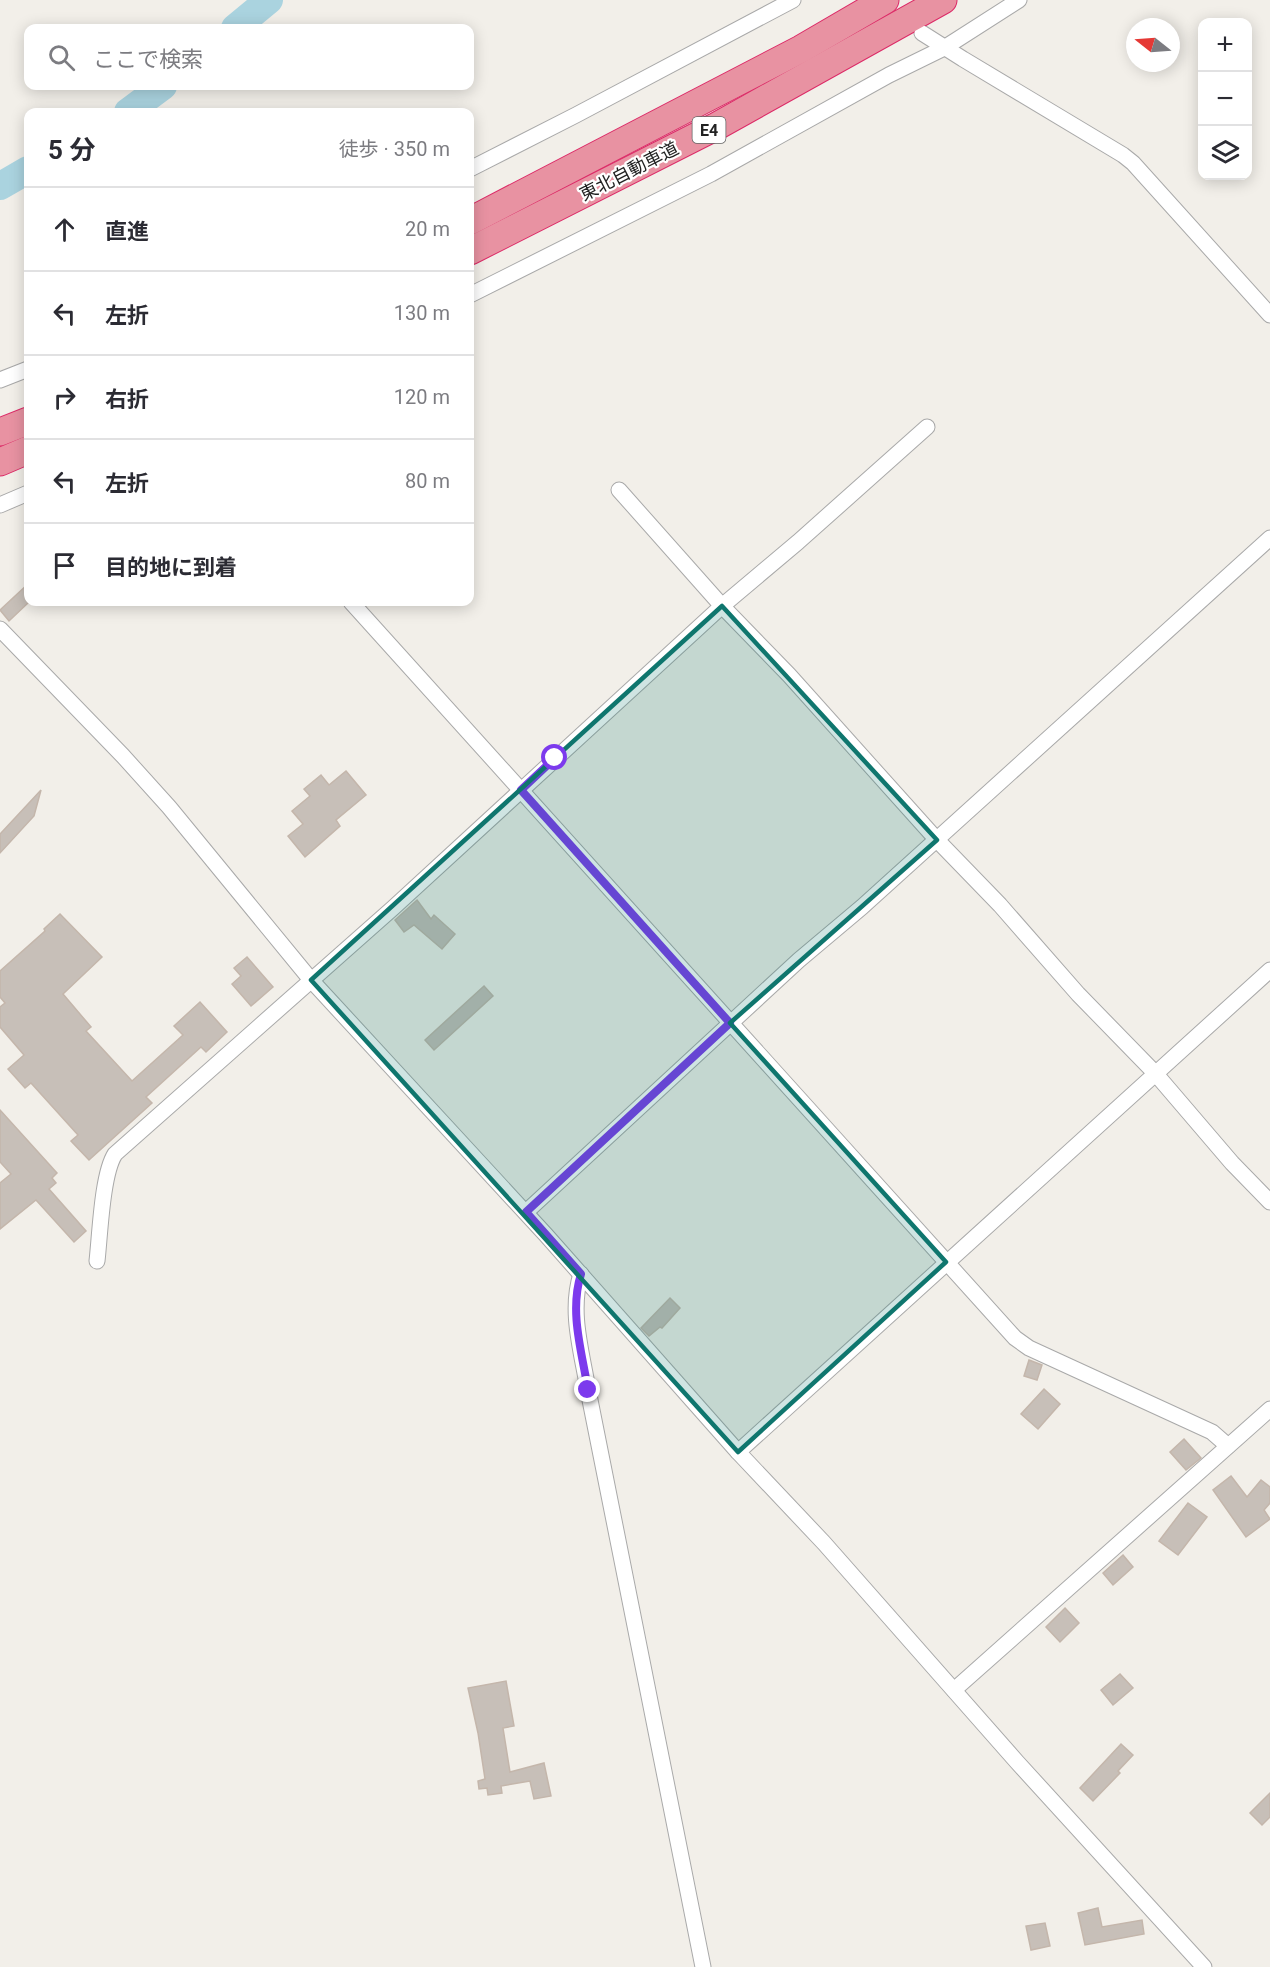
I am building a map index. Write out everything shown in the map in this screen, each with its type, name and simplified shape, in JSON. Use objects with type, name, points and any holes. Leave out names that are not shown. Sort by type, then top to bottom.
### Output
[{"type":"highway","name":"東北自動車道","points":[[474,219],[801,49],[885,0]]},
{"type":"highway","name":"東北自動車道","points":[[474,249],[717,126],[944,0]]},
{"type":"highway","points":[[0,432],[24,423]]},
{"type":"highway","points":[[0,462],[24,452]]},
{"type":"street","points":[[474,167],[793,0]]},
{"type":"street","points":[[474,293],[711,174],[889,75],[944,48],[1019,0]]},
{"type":"street","points":[[922,33],[1133,163],[1270,315]]},
{"type":"street","points":[[0,380],[24,371]]},
{"type":"street","points":[[96,1261],[106,1175],[110,1161],[115,1154],[393,908],[722,606],[927,427]]},
{"type":"street","points":[[619,490],[722,606],[789,675],[937,840],[1000,905],[1078,994],[1155,1072],[1232,1163],[1270,1202]]},
{"type":"street","points":[[0,505],[24,495]]},
{"type":"street","points":[[526,1212],[730,1023],[937,840],[1270,538]]},
{"type":"street","points":[[355,606],[1021,1344],[1205,1428],[1228,1446]]},
{"type":"street","points":[[0,630],[94,724],[162,798],[311,980],[526,1212],[738,1452],[824,1543],[1204,1967]]},
{"type":"street","points":[[738,1452],[1270,970]]},
{"type":"street","points":[[581,1274],[576,1292],[576,1320],[588,1390],[702,1967]]},
{"type":"street","points":[[954,1690],[1270,1409]]},
{"type":"highlighted area","points":[[722,606],[937,840],[730,1023],[946,1262],[738,1452],[311,980]]},
{"type":"building","points":[[24,588],[25,606],[9,621],[0,610]]},
{"type":"building","points":[[346,771],[366,795],[336,820],[340,826],[305,857],[288,836],[303,824],[292,811],[310,796],[304,789],[321,775],[329,785]]},
{"type":"building","points":[[41,790],[34,816],[0,853],[0,834]]},
{"type":"building","points":[[417,900],[431,919],[434,915],[455,934],[442,949],[414,925],[404,932],[395,920]]},
{"type":"building","points":[[60,914],[102,957],[63,994],[91,1027],[86,1031],[132,1081],[183,1035],[174,1026],[200,1002],[227,1032],[206,1052],[201,1047],[146,1097],[152,1103],[89,1160],[71,1141],[78,1135],[31,1083],[25,1088],[8,1069],[24,1055],[0,1027],[0,1007],[5,1003],[0,997],[0,971],[45,931],[44,929]]},
{"type":"building","points":[[247,957],[273,987],[251,1006],[232,984],[241,976],[234,968]]},
{"type":"building","points":[[484,986],[493,996],[434,1050],[425,1040]]},
{"type":"building","points":[[0,1110],[57,1173],[52,1178],[56,1183],[49,1189],[86,1231],[74,1242],[36,1200],[0,1229],[0,1183],[11,1174],[0,1162]]},
{"type":"building","points":[[670,1298],[680,1308],[662,1328],[660,1327],[649,1336],[641,1328]]},
{"type":"building","points":[[1029,1360],[1042,1365],[1037,1380],[1024,1376]]},
{"type":"building","points":[[1044,1389],[1060,1404],[1038,1429],[1021,1414]]},
{"type":"building","points":[[1184,1439],[1201,1458],[1186,1470],[1170,1452]]},
{"type":"building","points":[[1231,1476],[1247,1497],[1261,1480],[1270,1487],[1270,1503],[1264,1510],[1270,1519],[1246,1537],[1213,1490]]},
{"type":"building","points":[[1188,1503],[1207,1517],[1178,1555],[1159,1541]]},
{"type":"building","points":[[1123,1555],[1133,1567],[1113,1585],[1103,1573]]},
{"type":"building","points":[[1065,1608],[1079,1623],[1060,1642],[1046,1627]]},
{"type":"building","points":[[1120,1674],[1133,1688],[1113,1705],[1101,1690]]},
{"type":"building","points":[[506,1681],[514,1726],[503,1728],[510,1772],[544,1763],[551,1796],[534,1799],[530,1781],[501,1786],[502,1793],[488,1795],[487,1788],[479,1789],[478,1781],[485,1779],[468,1688]]},
{"type":"building","points":[[1121,1744],[1133,1755],[1118,1771],[1120,1773],[1093,1801],[1080,1788]]},
{"type":"building","points":[[1270,1793],[1270,1817],[1262,1825],[1250,1813]]},
{"type":"building","points":[[1098,1908],[1102,1927],[1142,1920],[1144,1934],[1085,1945],[1078,1913]]},
{"type":"building","points":[[1045,1923],[1050,1946],[1031,1950],[1026,1926]]},
{"type":"waterway","points":[[240,24],[269,0]]},
{"type":"waterway","points":[[133,108],[158,90]]},
{"type":"waterway","points":[[0,186],[24,172]]},
{"type":"route","points":[[555,758],[521,790],[730,1023],[526,1212],[581,1274],[576,1292],[576,1320],[588,1390]]}]
